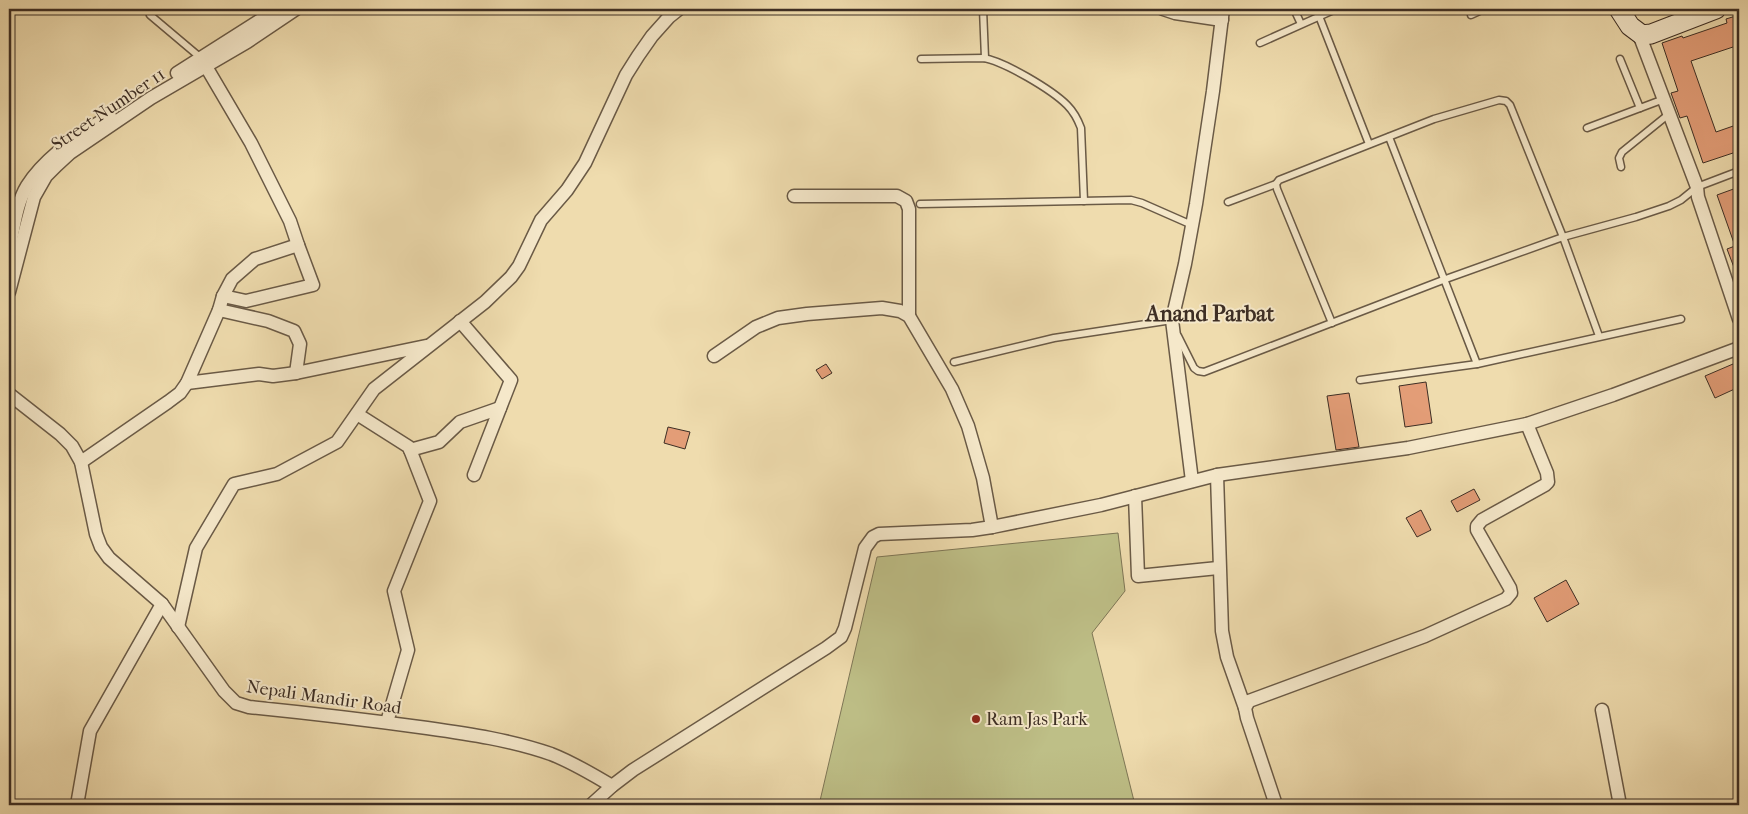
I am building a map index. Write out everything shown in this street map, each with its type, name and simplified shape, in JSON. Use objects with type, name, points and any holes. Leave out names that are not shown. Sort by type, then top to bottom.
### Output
[{"type":"street","name":"Street Number 11","points":[[9,292],[34,197],[46,176],[70,153],[278,9]]},
{"type":"street","name":"Street Number 11","points":[[9,249],[20,203],[27,186],[41,169],[85,130],[203,62],[247,42],[296,9]]},
{"type":"street","points":[[178,627],[196,548],[234,484],[276,474],[337,442],[374,389],[485,302],[511,277],[519,266],[541,220],[585,163],[626,75],[652,36],[679,9]]},
{"type":"street","points":[[1162,9],[1175,14],[1222,14],[1212,100],[1192,225],[1172,323],[1192,481]]},
{"type":"street","points":[[1619,9],[1630,26],[1639,34],[1670,114],[1697,187],[1698,197],[1739,319]]},
{"type":"street","points":[[1639,34],[1651,34],[1716,9]]},
{"type":"street","points":[[203,62],[251,143],[290,221],[313,284],[246,301],[223,296]]},
{"type":"street","points":[[794,196],[897,196],[906,200],[909,209],[909,316]]},
{"type":"street","points":[[81,462],[180,393],[187,383],[219,310],[223,296],[232,279],[255,259],[298,246]]},
{"type":"street","points":[[714,356],[756,327],[778,318],[882,308],[900,310],[909,316],[952,389],[968,426],[983,478],[992,527]]},
{"type":"street","points":[[219,310],[268,321],[294,331],[300,344],[296,373]]},
{"type":"street","points":[[460,321],[511,380],[474,475]]},
{"type":"street","points":[[187,383],[259,374],[273,376],[296,373],[430,345]]},
{"type":"street","points":[[591,805],[633,770],[800,665],[841,637],[845,628],[865,548],[873,537],[879,534],[972,530],[992,527],[1101,505],[1216,475],[1408,448],[1527,424],[1739,348]]},
{"type":"street","name":"Nepali Mandir Road","points":[[9,394],[60,434],[72,446],[81,462],[96,534],[101,546],[109,558],[162,604],[224,691],[236,703],[249,707],[387,722],[527,746],[578,767],[612,786]]},
{"type":"street","points":[[410,450],[439,442],[460,422],[500,408]]},
{"type":"street","points":[[356,414],[409,447],[430,501],[394,592],[408,650],[387,722]]},
{"type":"street","points":[[1245,708],[1249,700],[1425,636],[1506,599],[1510,593],[1510,588],[1477,530],[1477,526],[1482,520],[1548,482],[1547,473],[1527,424]]},
{"type":"street","points":[[1216,475],[1218,568],[1224,646],[1276,805]]},
{"type":"street","points":[[1135,496],[1138,576],[1218,568]]},
{"type":"street","points":[[77,805],[90,731],[162,604]]},
{"type":"street","points":[[1602,710],[1620,805]]},
{"type":"lane","points":[[154,9],[150,15],[203,62]]},
{"type":"lane","points":[[983,9],[985,58]]},
{"type":"lane","points":[[1294,9],[1301,24]]},
{"type":"lane","points":[[1260,43],[1336,9]]},
{"type":"lane","points":[[1471,15],[1484,9]]},
{"type":"lane","points":[[1320,16],[1370,144]]},
{"type":"lane","points":[[922,58],[994,59],[1012,68],[1059,98],[1074,114],[1081,128],[1084,201]]},
{"type":"lane","points":[[1620,59],[1640,108]]},
{"type":"lane","points":[[1588,128],[1664,99]]},
{"type":"lane","points":[[1228,202],[1276,184],[1283,178],[1434,119],[1494,101],[1506,101],[1510,105],[1563,237],[1599,336]]},
{"type":"lane","points":[[1620,167],[1619,158],[1622,152],[1670,114]]},
{"type":"lane","points":[[1389,137],[1476,364]]},
{"type":"lane","points":[[954,362],[1054,338],[1172,323],[1194,368],[1198,372],[1204,372],[1443,280],[1563,237],[1669,206],[1681,200],[1697,187],[1739,171]]},
{"type":"lane","points":[[1276,184],[1332,323]]},
{"type":"lane","points":[[920,204],[1131,200],[1192,225]]},
{"type":"lane","points":[[1360,380],[1476,364],[1681,319]]},
{"type":"green space","name":"Ram Jas Park","points":[[1118,533],[1125,591],[1092,633],[1135,805],[819,805],[877,557]]},
{"type":"building","points":[[1739,15],[1739,45],[1691,61],[1716,132],[1739,124],[1739,151],[1703,163],[1687,116],[1680,118],[1671,93],[1678,91],[1662,43],[1727,23],[1726,19]]},
{"type":"building","points":[[1739,187],[1738,278],[1727,249],[1735,246],[1717,195]]},
{"type":"building","points":[[826,364],[832,373],[822,379],[816,370]]},
{"type":"building","points":[[1733,364],[1739,377],[1739,387],[1715,398],[1705,376]]},
{"type":"building","points":[[1426,382],[1432,423],[1405,427],[1399,386]]},
{"type":"building","points":[[1349,393],[1359,447],[1336,450],[1327,396]]},
{"type":"building","points":[[668,427],[690,432],[685,449],[664,443]]},
{"type":"building","points":[[1474,489],[1480,500],[1457,512],[1451,501]]},
{"type":"building","points":[[1421,510],[1431,530],[1417,537],[1406,518]]},
{"type":"building","points":[[1566,580],[1579,604],[1547,622],[1534,598]]},
{"type":"place","name":"Ram Jas Park","points":[[976,719]]},
{"type":"district","name":"Anand Parbat","points":[[1210,313]]}]
